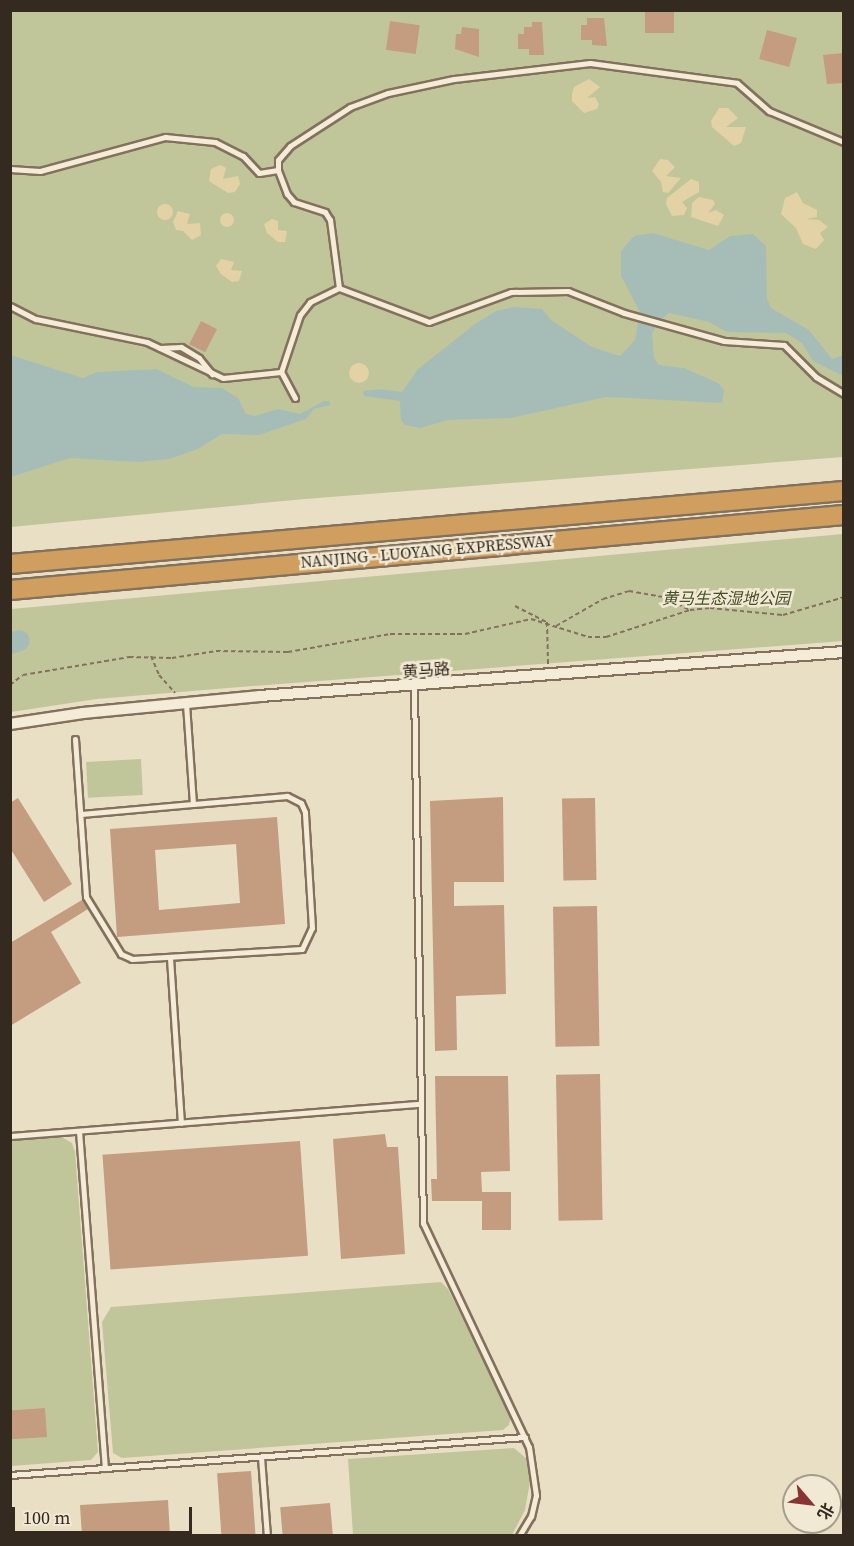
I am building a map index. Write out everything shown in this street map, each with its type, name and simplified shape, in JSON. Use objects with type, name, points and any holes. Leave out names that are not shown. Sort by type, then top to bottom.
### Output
[{"type":"highway","name":"NANJING - LUOYANG EXPRESSWAY","points":[[10,564],[843,491]]},
{"type":"highway","name":"NANJING - LUOYANG EXPRESSWAY","points":[[10,590],[843,515]]},
{"type":"street","name":"黄马路","points":[[10,724],[182,704],[843,652]]},
{"type":"lane","points":[[339,288],[330,220],[325,212],[294,202],[278,170],[282,152],[364,100],[454,80],[590,63],[737,83],[769,111],[843,142]]},
{"type":"lane","points":[[10,168],[40,171],[165,137],[215,142],[243,156],[259,173],[278,170]]},
{"type":"lane","points":[[295,398],[281,372],[300,315],[310,302],[339,288],[429,322],[511,292],[568,291],[624,313],[724,341],[783,345],[816,378],[843,394]]},
{"type":"lane","points":[[10,306],[36,319],[139,339],[213,375],[238,377],[281,372]]},
{"type":"lane","points":[[160,348],[181,348],[199,358],[213,375]]},
{"type":"lane","points":[[414,687],[423,1223],[525,1437],[536,1474],[536,1495],[531,1515],[519,1536]]},
{"type":"lane","points":[[182,704],[193,804]]},
{"type":"lane","points":[[75,739],[86,897],[121,954],[132,959],[298,952],[312,933],[305,812],[301,803],[287,796],[81,813]]},
{"type":"lane","points":[[170,958],[181,1123]]},
{"type":"lane","points":[[10,1136],[421,1104]]},
{"type":"lane","points":[[79,1131],[105,1468]]},
{"type":"lane","points":[[10,1475],[525,1437]]},
{"type":"lane","points":[[261,1457],[267,1536]]},
{"type":"path","points":[[556,626],[603,599],[629,591],[664,597],[690,610]]},
{"type":"path","points":[[515,606],[556,626],[588,637],[606,637],[690,610],[710,608],[783,615],[843,597]]},
{"type":"path","points":[[10,685],[32,674],[151,656],[172,658],[216,651],[288,652],[390,634],[465,634],[512,620],[547,622]]},
{"type":"path","points":[[547,622],[549,676]]},
{"type":"path","points":[[151,656],[159,675],[173,688],[182,704]]},
{"type":"green space","points":[[10,11],[843,11],[843,457],[305,499],[11,527]]},
{"type":"green space","name":"黄马生态湿地公园","points":[[843,534],[843,641],[97,699],[11,712],[11,609]]},
{"type":"green space","points":[[141,759],[143,795],[88,798],[86,762]]},
{"type":"green space","points":[[62,1137],[72,1143],[75,1152],[98,1452],[91,1460],[11,1466],[11,1140]]},
{"type":"green space","points":[[441,1282],[448,1289],[511,1416],[509,1425],[503,1430],[122,1458],[113,1453],[102,1322],[111,1307]]},
{"type":"green space","points":[[514,1448],[528,1460],[530,1482],[525,1510],[512,1535],[353,1535],[348,1459]]},
{"type":"sand","points":[[589,79],[600,87],[587,98],[595,97],[599,104],[597,109],[584,113],[572,101],[572,94],[574,87]]},
{"type":"sand","points":[[719,108],[728,108],[738,118],[726,127],[746,127],[741,143],[734,146],[712,127],[711,121]]},
{"type":"sand","points":[[660,159],[668,160],[675,167],[666,176],[681,178],[668,193],[663,192],[661,182],[652,171]]},
{"type":"sand","points":[[220,165],[226,168],[223,179],[238,176],[240,184],[235,192],[228,193],[209,181],[211,169]]},
{"type":"sand","points":[[691,179],[699,182],[699,192],[682,202],[687,208],[684,215],[672,216],[666,204],[667,198]]},
{"type":"sand","points":[[797,192],[803,203],[817,210],[817,217],[806,219],[819,220],[828,227],[820,233],[824,240],[816,249],[803,244],[796,228],[781,214],[785,198]]},
{"type":"sand","points":[[699,197],[713,200],[715,204],[708,213],[716,210],[724,215],[718,226],[691,217],[692,203]]},
{"type":"sand","points":[[165,204],[173,212],[165,220],[157,212]]},
{"type":"sand","points":[[178,211],[190,214],[187,224],[200,223],[201,235],[192,240],[183,231],[176,230],[173,222]]},
{"type":"sand","points":[[224,213],[230,213],[234,220],[230,227],[224,227],[220,223],[220,217]]},
{"type":"sand","points":[[272,219],[278,221],[278,230],[287,231],[285,242],[278,242],[267,233],[264,224]]},
{"type":"sand","points":[[221,259],[234,262],[231,270],[242,271],[239,281],[232,282],[221,274],[216,266]]},
{"type":"sand","points":[[359,363],[366,366],[369,373],[366,380],[359,383],[352,380],[349,373],[352,366]]},
{"type":"water","points":[[653,233],[709,250],[730,236],[753,234],[766,246],[767,299],[771,308],[809,330],[832,359],[843,355],[843,376],[813,361],[802,343],[786,333],[727,332],[709,322],[669,313],[658,322],[652,334],[654,358],[659,365],[684,368],[718,383],[724,390],[722,403],[606,397],[511,418],[448,420],[420,428],[405,425],[401,420],[400,401],[364,396],[363,391],[381,389],[402,392],[418,369],[475,324],[496,311],[514,307],[542,309],[551,320],[592,347],[620,356],[635,340],[640,312],[621,276],[621,251],[634,236]]},
{"type":"water","points":[[10,355],[83,378],[97,372],[156,369],[194,387],[222,388],[238,398],[246,414],[255,416],[278,409],[300,414],[324,401],[329,401],[331,405],[314,409],[306,419],[259,435],[222,434],[198,449],[169,459],[138,462],[70,458],[11,477]]},
{"type":"building","points":[[645,10],[674,10],[674,33],[645,33]]},
{"type":"building","points":[[587,18],[604,18],[607,46],[592,45],[592,40],[581,40],[581,25],[587,25]]},
{"type":"building","points":[[390,21],[420,25],[416,54],[386,50]]},
{"type":"building","points":[[532,22],[542,22],[544,55],[529,55],[529,49],[518,49],[518,34],[524,34],[524,27],[532,27]]},
{"type":"building","points":[[462,27],[479,29],[479,57],[455,49],[456,34],[461,34]]},
{"type":"building","points":[[767,30],[797,38],[789,67],[759,59]]},
{"type":"building","points":[[843,53],[843,83],[827,84],[823,55]]},
{"type":"building","points":[[201,321],[217,329],[205,352],[189,344]]},
{"type":"building","points":[[503,797],[504,882],[454,882],[454,906],[504,905],[506,994],[456,996],[457,1050],[435,1051],[430,801]]},
{"type":"building","points":[[18,798],[72,884],[44,902],[10,848],[10,803]]},
{"type":"building","points":[[595,798],[596,880],[563,881],[562,799]]},
{"type":"building","points":[[277,817],[285,924],[117,937],[110,829]],"holes":[[[236,844],[240,903],[159,910],[155,850]]]},
{"type":"building","points":[[82,900],[88,909],[51,932],[81,983],[10,1026],[10,943]]},
{"type":"building","points":[[597,906],[599,1046],[555,1047],[553,907]]},
{"type":"building","points":[[600,1074],[603,1220],[559,1221],[556,1075]]},
{"type":"building","points":[[435,1076],[508,1076],[510,1171],[481,1172],[482,1192],[511,1192],[511,1230],[482,1230],[482,1201],[432,1201],[431,1179],[437,1179]]},
{"type":"building","points":[[385,1134],[387,1147],[398,1147],[405,1254],[341,1259],[333,1139]]},
{"type":"building","points":[[300,1141],[308,1256],[111,1270],[102,1155]]},
{"type":"building","points":[[45,1408],[47,1437],[12,1439],[10,1410]]},
{"type":"building","points":[[251,1471],[256,1536],[221,1536],[217,1473]]},
{"type":"building","points":[[168,1500],[170,1536],[82,1536],[80,1505]]},
{"type":"building","points":[[330,1503],[333,1536],[283,1536],[280,1507]]},
{"type":"waterway","points":[[10,643],[19,640]]}]
